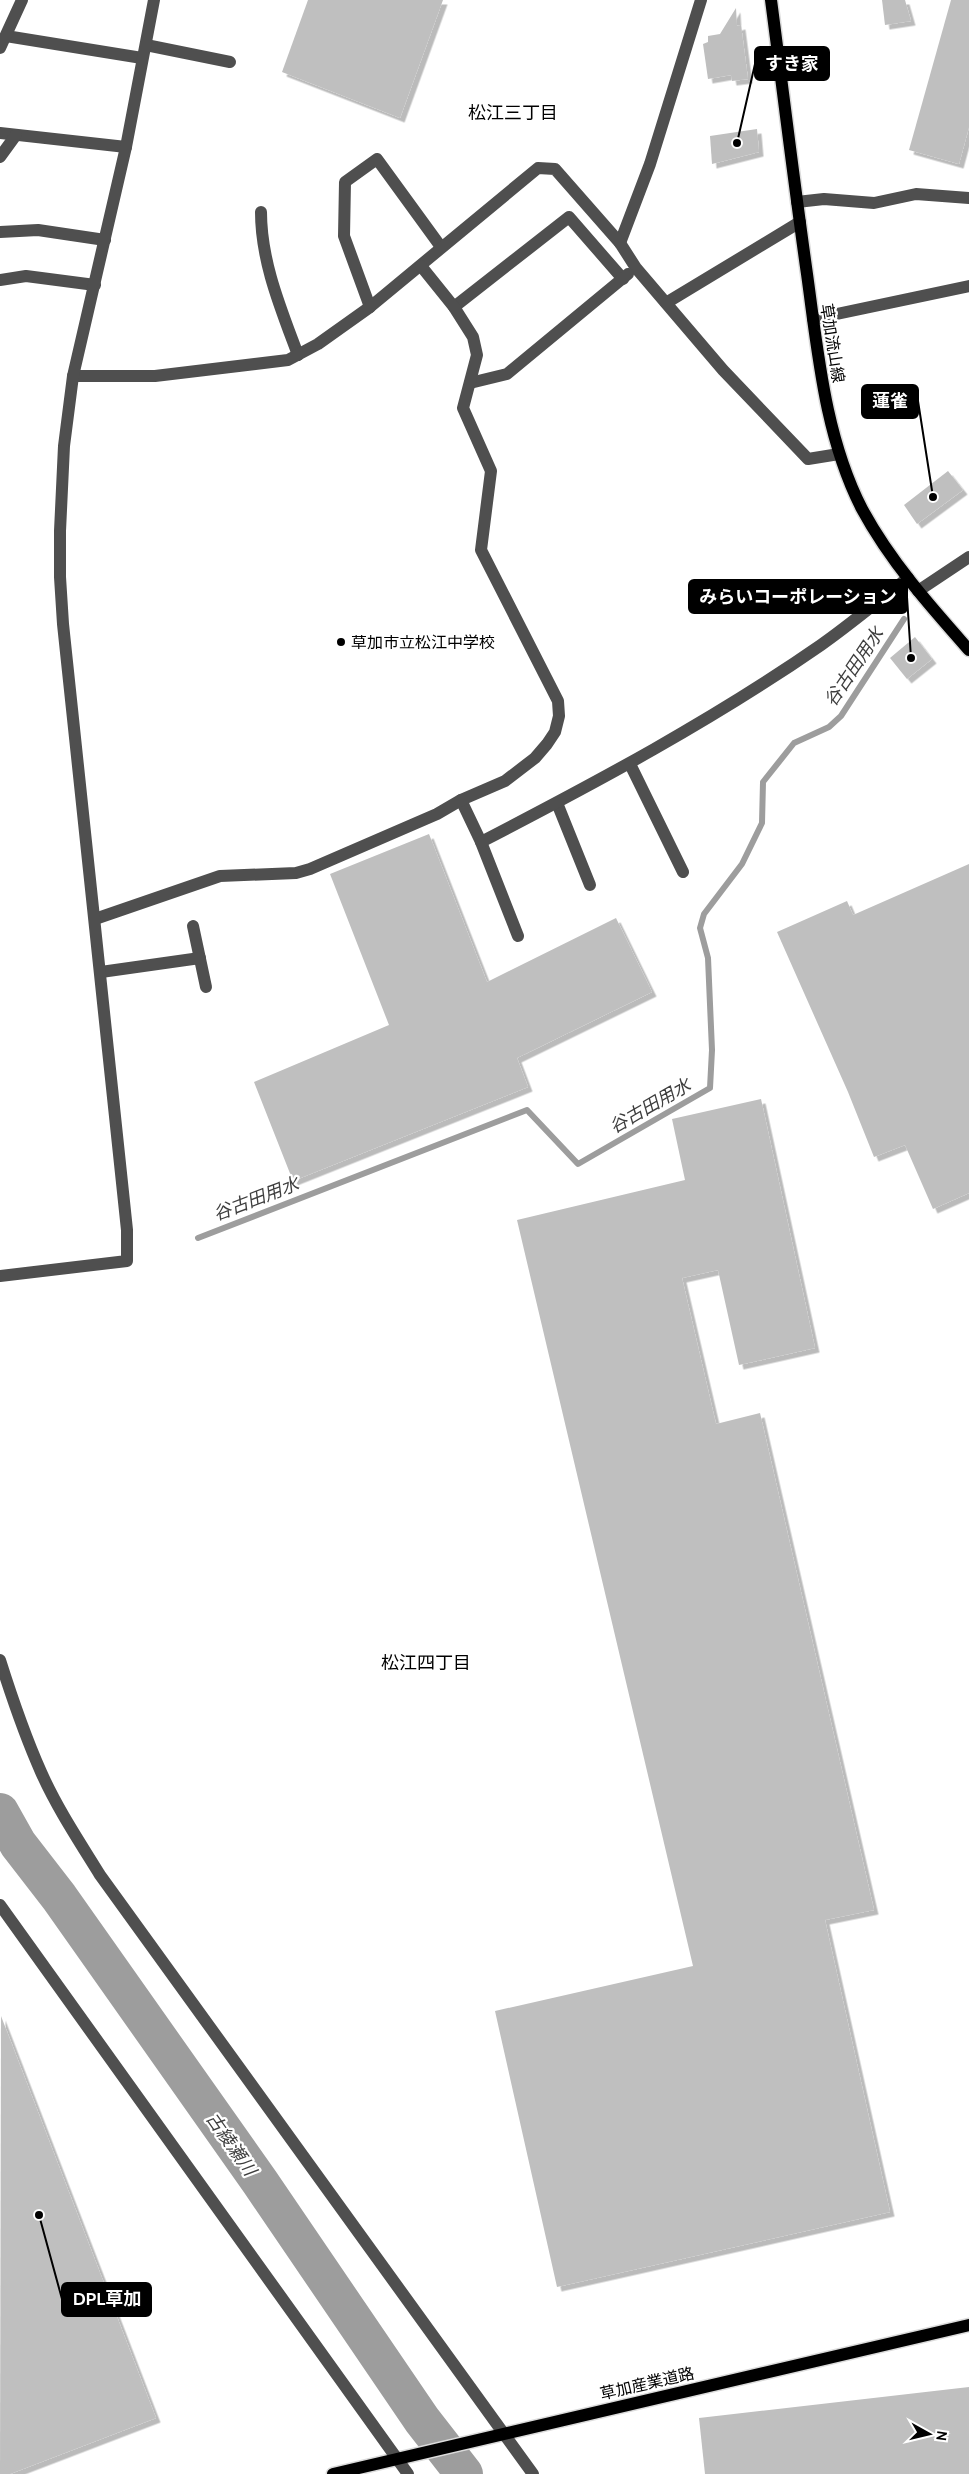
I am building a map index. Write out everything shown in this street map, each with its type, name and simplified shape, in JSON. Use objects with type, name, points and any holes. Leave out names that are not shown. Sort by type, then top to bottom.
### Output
[{"type":"main road","name":"草加流山線","points":[[771,0],[813,319],[825,394],[839,454],[862,508],[908,578],[969,650]]},
{"type":"main road","name":"草加産業道路","points":[[333,2474],[969,2325]]},
{"type":"street","points":[[0,48],[22,0]]},
{"type":"street","points":[[0,1276],[127,1261],[127,1230],[60,577],[64,446],[73,376],[126,148],[154,0]]},
{"type":"street","points":[[620,243],[650,164],[701,0]]},
{"type":"street","points":[[6,36],[230,62]]},
{"type":"street","points":[[0,133],[126,148]]},
{"type":"street","points":[[0,157],[16,135]]},
{"type":"street","points":[[370,307],[344,236],[345,182],[376,160],[441,247]]},
{"type":"street","points":[[73,376],[155,376],[288,360],[318,344],[370,307],[538,168],[555,169],[620,243],[636,268],[723,370],[808,459],[839,454]]},
{"type":"street","points":[[797,202],[824,199],[874,203],[916,194],[969,198]]},
{"type":"street","points":[[261,212],[261,232],[267,265],[298,355]]},
{"type":"street","points":[[454,307],[569,216],[623,278]]},
{"type":"street","points":[[666,303],[800,222]]},
{"type":"street","points":[[0,232],[38,230],[105,240]]},
{"type":"street","points":[[95,918],[220,876],[296,873],[310,869],[437,814],[461,800],[505,781],[536,758],[555,732],[559,716],[558,701],[482,550],[492,471],[463,408],[476,355],[473,338],[454,307],[421,266]]},
{"type":"street","points":[[470,383],[507,374],[636,268]]},
{"type":"street","points":[[0,280],[26,276],[95,285]]},
{"type":"street","points":[[813,319],[969,286]]},
{"type":"street","points":[[918,591],[969,556]]},
{"type":"street","points":[[481,842],[630,764],[757,687],[822,644],[908,578]]},
{"type":"street","points":[[630,764],[683,872]]},
{"type":"street","points":[[461,800],[481,842],[518,936]]},
{"type":"street","points":[[556,803],[590,885]]},
{"type":"street","points":[[193,926],[206,987]]},
{"type":"street","points":[[101,972],[200,958]]},
{"type":"street","points":[[0,1660],[19,1718],[42,1773],[66,1820],[100,1875],[501,2435],[533,2474]]},
{"type":"street","points":[[0,1905],[408,2474]]},
{"type":"building","points":[[308,0],[443,0],[400,118],[282,72]]},
{"type":"building","points":[[882,0],[905,0],[911,21],[885,25]]},
{"type":"building","points":[[951,0],[969,0],[969,127],[959,164],[909,150]]},
{"type":"building","points":[[736,8],[737,26],[741,25],[748,79],[732,81],[731,75],[708,79],[703,44],[708,42],[708,36],[720,34]]},
{"type":"building","points":[[757,129],[759,152],[712,164],[710,136]]},
{"type":"building","points":[[948,471],[963,490],[917,524],[904,505]]},
{"type":"building","points":[[915,637],[932,659],[907,679],[890,658]]},
{"type":"building","points":[[429,834],[487,982],[616,918],[652,992],[517,1058],[528,1087],[293,1181],[254,1082],[389,1025],[330,874]]},
{"type":"building","points":[[969,864],[969,1193],[933,1209],[905,1145],[874,1157],[848,1092],[777,932],[847,901],[853,915]]},
{"type":"building","points":[[761,1099],[815,1348],[739,1365],[718,1270],[682,1278],[716,1424],[760,1413],[874,1910],[825,1920],[890,2212],[557,2287],[495,2011],[693,1966],[517,1220],[685,1180],[672,1119]]},
{"type":"building","points":[[1,2016],[156,2418],[10,2474],[0,2474]]},
{"type":"building","points":[[969,2387],[969,2474],[705,2474],[699,2418]]},
{"type":"waterway","name":"谷古田用水","points":[[198,1238],[527,1110],[578,1164],[710,1088],[712,1050],[708,958],[700,928],[704,914],[742,864],[762,823],[763,782],[794,743],[829,727],[841,716],[904,619]]},
{"type":"waterway","name":"古綾瀬川","points":[[0,1812],[18,1844],[59,1897],[260,2182],[422,2420],[464,2474]]},
{"type":"place","name":"すき家","points":[[737,143]]},
{"type":"place","name":"蓮雀","points":[[933,497]]},
{"type":"place","name":"草加市立松江中学校","points":[[341,642]]},
{"type":"place","name":"みらいコーポレーション","points":[[911,658]]},
{"type":"place","name":"DPL草加","points":[[39,2215]]},
{"type":"district","name":"松江三丁目","points":[[513,113]]},
{"type":"district","name":"松江四丁目","points":[[426,1663]]}]
